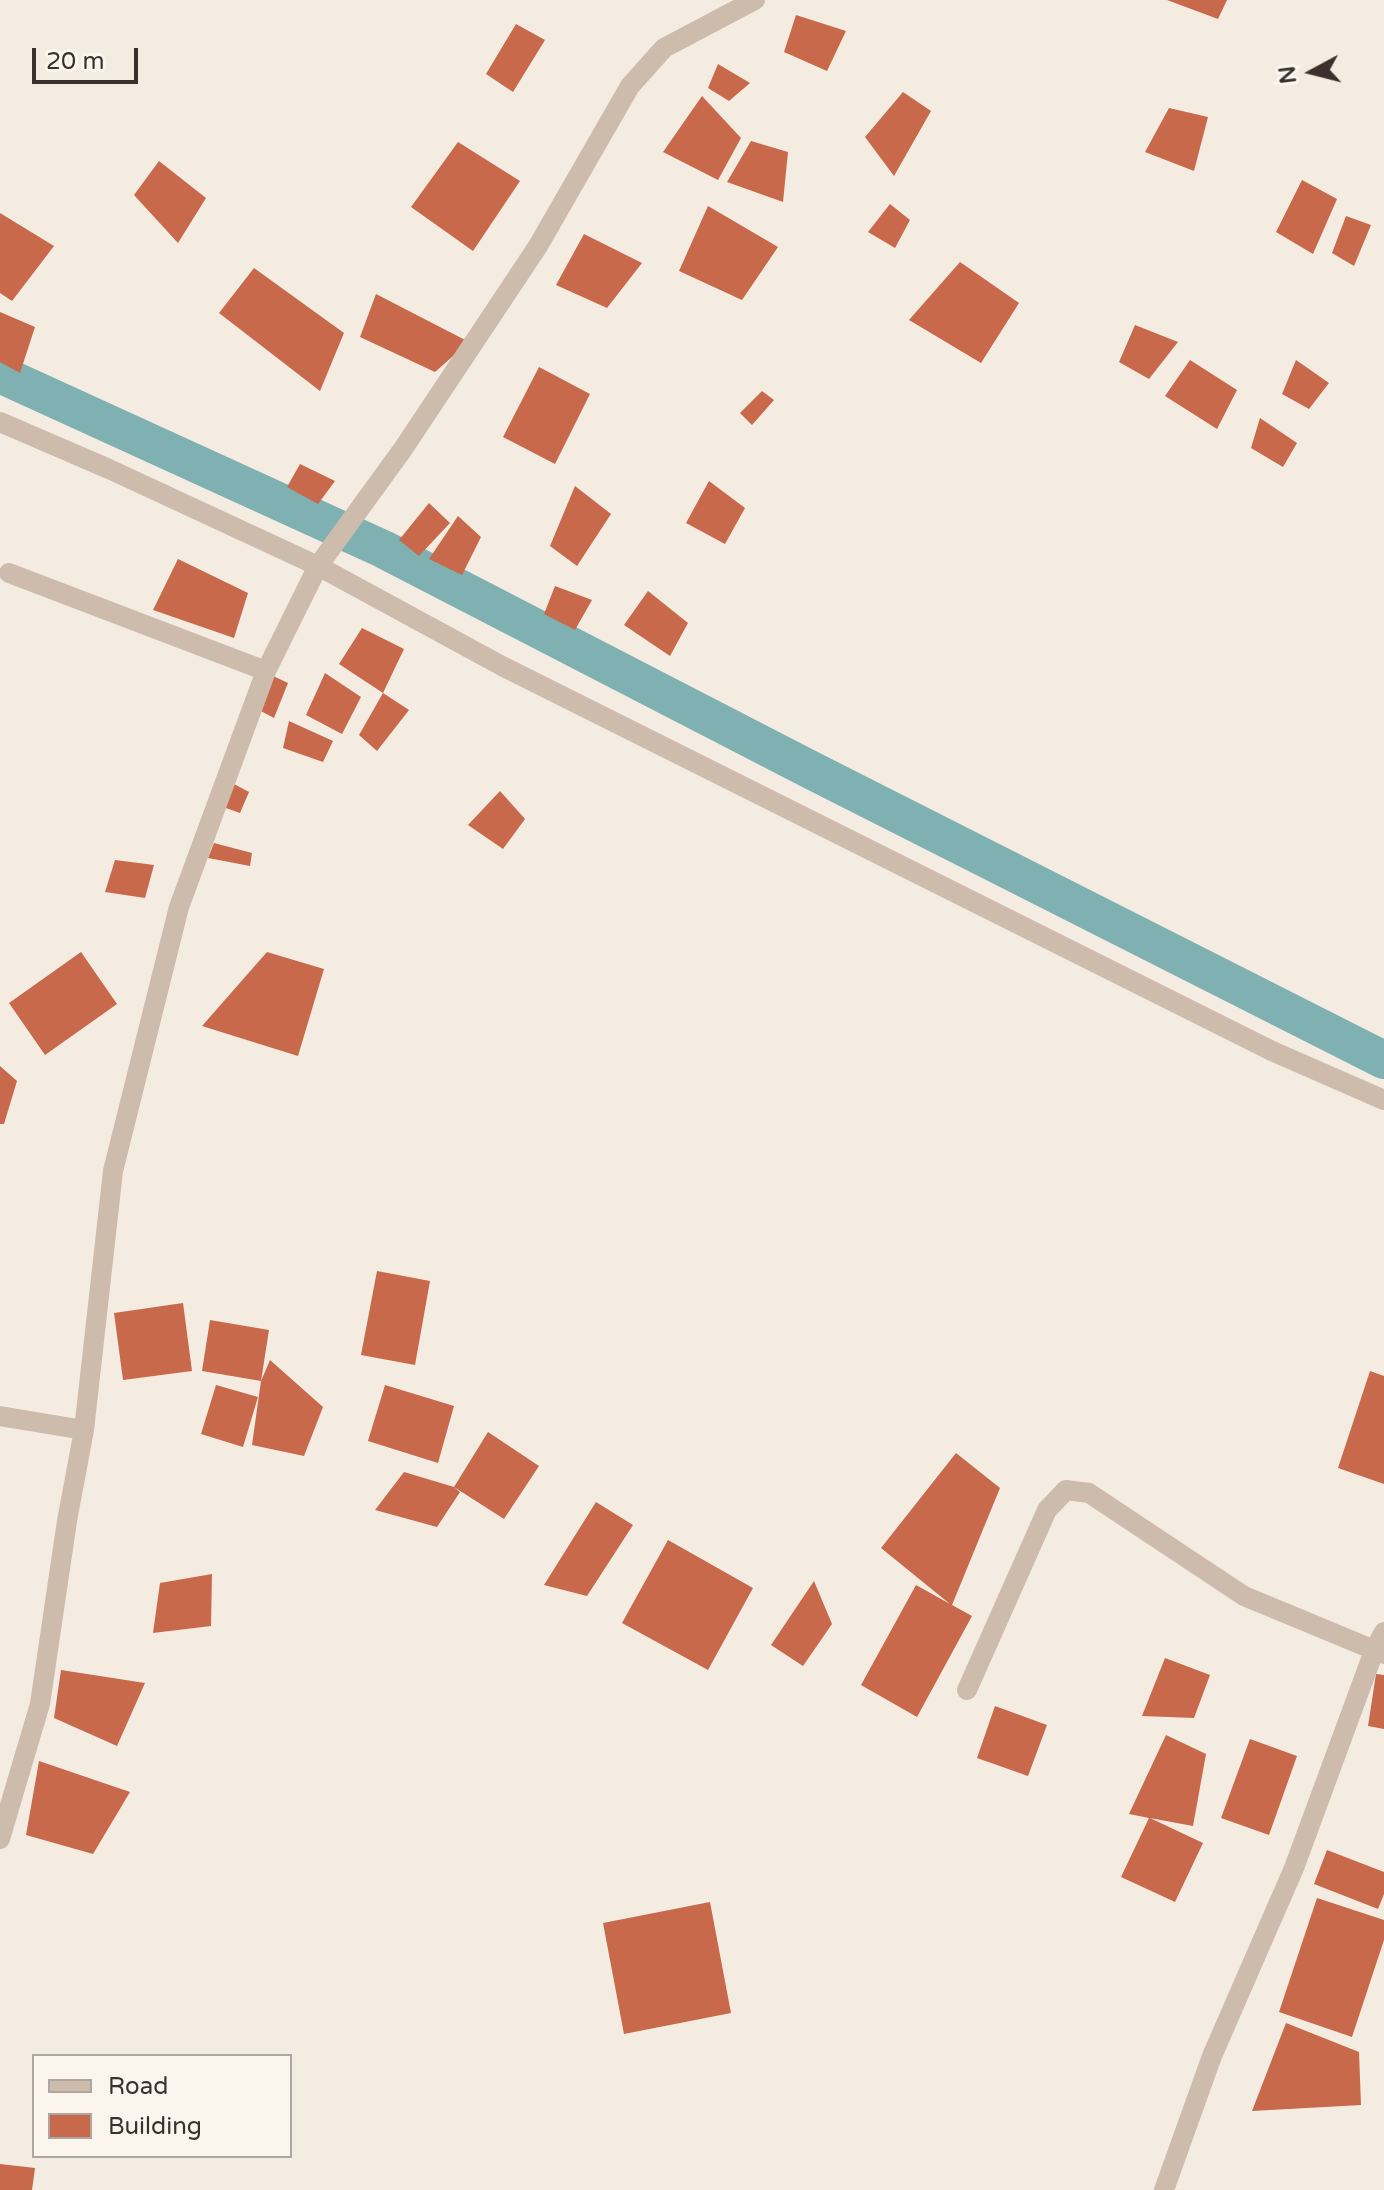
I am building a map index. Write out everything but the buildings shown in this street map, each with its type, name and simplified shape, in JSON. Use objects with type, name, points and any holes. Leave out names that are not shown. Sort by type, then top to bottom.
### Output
[{"type":"street","points":[[0,1839],[40,1704],[84,1430],[113,1171],[179,907],[266,671],[315,573],[403,449],[538,246],[630,86],[664,48],[755,0]]},
{"type":"street","points":[[0,422],[109,469],[1272,1051],[1384,1100]]},
{"type":"street","points":[[9,573],[266,671]]},
{"type":"street","points":[[0,1416],[84,1430]]},
{"type":"street","points":[[967,1690],[1047,1510],[1066,1490],[1089,1493],[1244,1596],[1379,1652]]},
{"type":"street","points":[[1164,2190],[1212,2056],[1294,1868],[1379,1652],[1384,1632]]},
{"type":"waterway","points":[[0,374],[383,549],[1384,1060]]}]
